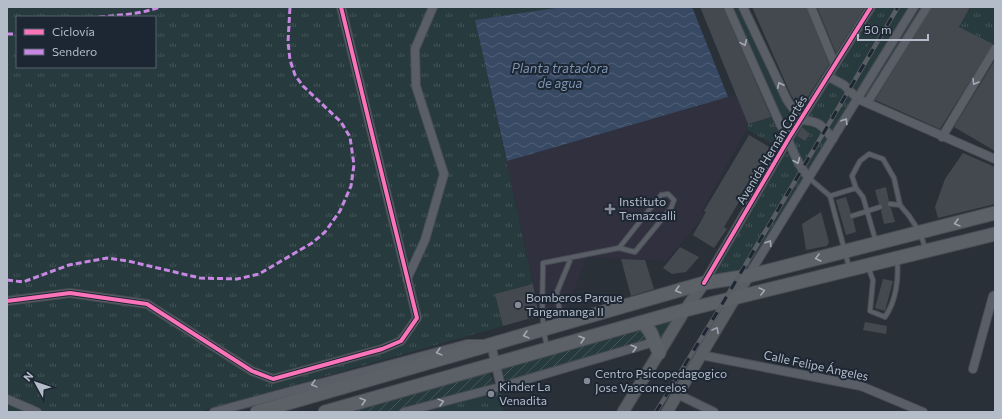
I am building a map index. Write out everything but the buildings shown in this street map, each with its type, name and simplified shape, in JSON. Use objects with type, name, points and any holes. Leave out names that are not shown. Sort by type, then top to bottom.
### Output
[{"type":"main road","points":[[257,412],[331,385],[491,344],[704,283],[748,276],[995,213]]},
{"type":"main road","points":[[325,412],[685,310],[995,234]]},
{"type":"main road","points":[[667,412],[748,276]]},
{"type":"main road","name":"Avenida Hernán Cortés","points":[[623,412],[657,347],[704,283]]},
{"type":"main road","points":[[643,322],[651,333],[657,347]]},
{"type":"street","points":[[7,301],[70,293],[147,304],[252,371],[273,379],[382,349],[401,341],[417,318],[340,7]]},
{"type":"street","points":[[407,279],[425,240],[444,174],[416,86],[415,49],[433,7]]},
{"type":"street","points":[[728,7],[780,124],[789,138],[801,170],[809,178]]},
{"type":"street","points":[[743,7],[787,100],[801,120],[814,121],[821,124],[833,139]]},
{"type":"street","points":[[811,7],[835,65]]},
{"type":"street","name":"Avenida Hernán Cortés","points":[[704,283],[789,138],[829,77],[871,7]]},
{"type":"street","points":[[748,276],[914,7]]},
{"type":"street","points":[[866,103],[927,7]]},
{"type":"street","points":[[942,137],[995,49]]},
{"type":"street","points":[[829,77],[844,85],[858,99],[866,103],[995,159]]},
{"type":"street","points":[[973,369],[993,296],[995,295]]},
{"type":"street","points":[[491,344],[501,387]]},
{"type":"street","points":[[404,412],[657,347]]},
{"type":"street","name":"Calle Felipe Ángeles","points":[[701,355],[861,386],[923,412]]},
{"type":"street","points":[[214,412],[331,385]]},
{"type":"street","points":[[677,394],[714,412]]},
{"type":"street","points":[[7,399],[37,412]]},
{"type":"lane","points":[[877,243],[863,197],[856,188],[852,176],[860,162],[869,154],[882,159],[894,178],[900,205],[921,233],[926,250]]},
{"type":"lane","points":[[809,178],[830,196],[850,270]]},
{"type":"lane","points":[[830,196],[856,188]]},
{"type":"lane","points":[[548,349],[542,330],[544,318],[543,263],[619,248],[635,252],[671,208],[674,200],[668,194],[661,194],[619,248]]},
{"type":"lane","points":[[890,204],[900,205]]},
{"type":"lane","points":[[852,216],[880,207]]},
{"type":"lane","points":[[837,221],[842,220]]},
{"type":"lane","points":[[561,324],[557,292],[571,258]]},
{"type":"lane","points":[[868,265],[873,280],[870,311],[886,317],[890,311],[899,277],[897,258]]},
{"type":"shaded area","name":"Instituto Temazcalli","points":[[736,95],[748,124],[747,129],[701,212],[705,215],[666,261],[587,257],[566,309],[541,316],[506,161]]},
{"type":"green space","points":[[7,7],[562,7],[475,20],[533,284],[495,294],[503,326],[198,412],[7,412]]},
{"type":"green space","points":[[729,7],[739,7],[793,122],[786,134]]},
{"type":"green space","points":[[875,7],[891,7],[846,82],[834,74]]},
{"type":"green space","points":[[891,7],[924,7],[869,98],[846,82]]},
{"type":"green space","points":[[970,7],[995,7],[995,40],[993,44],[959,27]]},
{"type":"green space","points":[[830,79],[858,99],[810,174],[804,168],[792,144],[797,136],[805,141],[810,135],[801,127]]},
{"type":"green space","points":[[771,117],[784,144],[780,149],[747,129],[748,124]]},
{"type":"green space","points":[[788,151],[799,171],[806,179],[748,271],[711,277]]},
{"type":"green space","points":[[675,319],[659,344],[650,323]]},
{"type":"green space","points":[[645,327],[651,343],[504,386],[500,369]]},
{"type":"green space","points":[[487,366],[494,384],[397,412],[337,412]]},
{"type":"green space","name":"Kinder La Venadita","points":[[501,387],[503,412],[427,412]]},
{"type":"water","name":"Planta tratadora de agua","points":[[562,7],[692,7],[728,97],[507,161],[475,20]]},
{"type":"railway","points":[[656,412],[724,301],[898,7]]},
{"type":"marked path","points":[[110,16],[138,13],[161,7]]},
{"type":"marked path","points":[[7,280],[23,282],[69,265],[107,258],[128,261],[200,278],[237,279],[259,274],[312,243],[325,232],[340,211],[351,186],[354,165],[350,137],[341,122],[303,86],[295,75],[290,60],[288,42],[290,7]]},
{"type":"marked path","points":[[7,34],[16,34]]},
{"type":"cycle path","points":[[7,301],[70,293],[147,304],[252,371],[273,379],[382,349],[401,341],[417,318],[341,7]]},
{"type":"cycle path","points":[[704,283],[789,138],[871,7]]},
{"type":"place","name":"Instituto Temazcalli","points":[[610,209]]},
{"type":"place","name":"Bomberos Parque Tangamanga II","points":[[518,305]]},
{"type":"place","name":"Centro Psicopedagogico Jose Vasconcelos","points":[[587,381]]},
{"type":"place","name":"Kinder La Venadita","points":[[491,394]]}]
